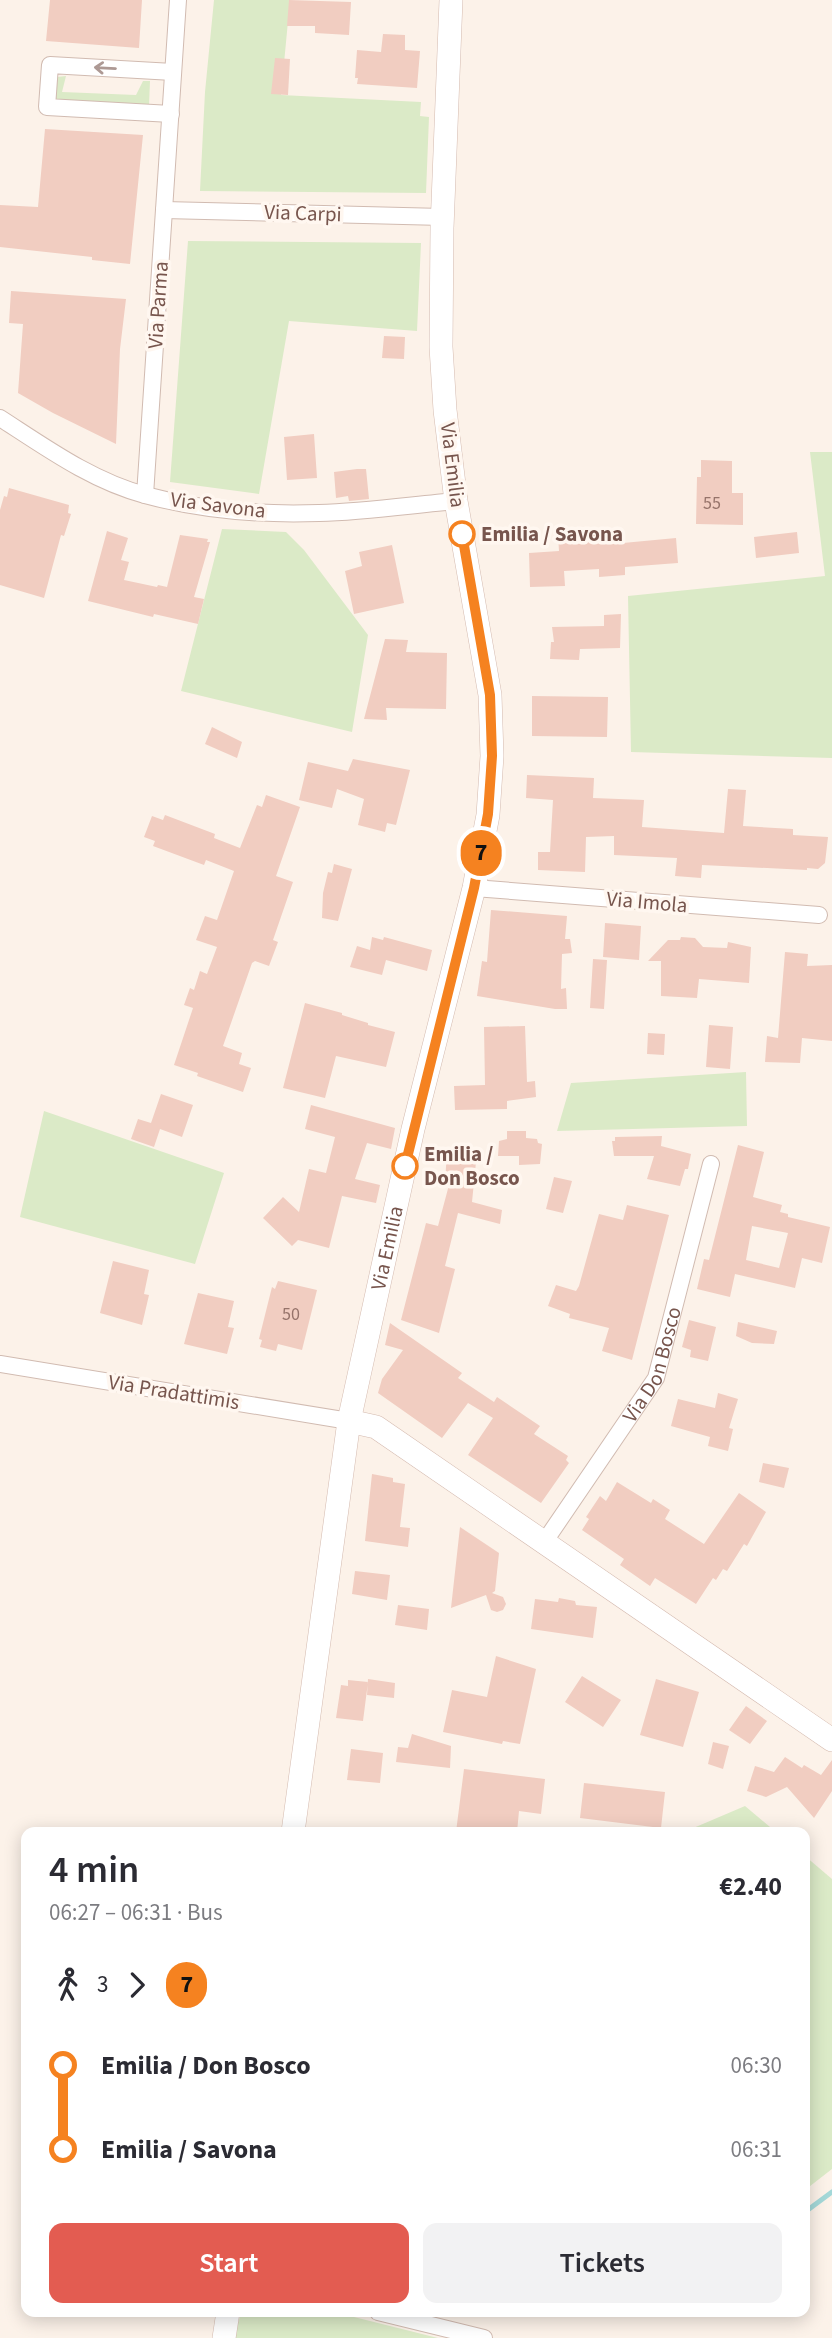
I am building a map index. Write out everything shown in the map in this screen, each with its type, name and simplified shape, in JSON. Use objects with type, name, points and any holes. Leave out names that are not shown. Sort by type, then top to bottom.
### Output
[{"type":"street","name":"Via Parma","points":[[145,495],[178,0]]},
{"type":"street","name":"Via Emilia","points":[[294,1827],[349,1421],[413,1129],[474,888],[488,814],[492,768],[490,695],[456,500],[442,368],[443,217],[451,0]]},
{"type":"street","points":[[171,114],[47,107],[50,65],[173,72]]},
{"type":"street","name":"Via Carpi","points":[[164,210],[443,217]]},
{"type":"street","name":"Via Savona","points":[[0,418],[96,475],[145,495],[220,508],[272,513],[319,513],[456,500]]},
{"type":"street","name":"Via Imola","points":[[474,888],[820,915]]},
{"type":"street","name":"Via Don Bosco","points":[[543,1544],[656,1378],[711,1164]]},
{"type":"street","name":"Via Pradattimis","points":[[0,1364],[349,1421]]},
{"type":"street","points":[[349,1421],[376,1427],[832,1740]]},
{"type":"street","points":[[224,2338],[227,2317]]},
{"type":"street","points":[[398,2317],[484,2338]]},
{"type":"green space","points":[[214,0],[290,0],[281,95],[421,102],[420,116],[429,117],[426,193],[200,191],[205,92]]},
{"type":"green space","points":[[66,76],[62,92],[136,95],[143,81],[150,81],[149,106],[55,100],[57,77]]},
{"type":"green space","points":[[188,241],[421,243],[417,331],[289,321],[259,494],[170,482]]},
{"type":"green space","points":[[810,452],[832,452],[832,758],[631,752],[628,596],[825,576]]},
{"type":"green space","points":[[222,529],[286,532],[304,550],[368,635],[352,732],[181,691]]},
{"type":"green space","points":[[746,1072],[747,1126],[557,1131],[571,1083]]},
{"type":"green space","points":[[44,1111],[224,1173],[195,1264],[20,1217]]},
{"type":"green space","points":[[745,1806],[770,1827],[696,1827]]},
{"type":"green space","points":[[810,1860],[832,1879],[832,2169],[810,2186]]},
{"type":"green space","points":[[240,2317],[354,2317],[438,2338],[232,2338]]},
{"type":"building","points":[[50,0],[142,0],[139,48],[46,41]]},
{"type":"building","points":[[289,0],[351,2],[349,35],[315,33],[315,26],[287,26]]},
{"type":"building","points":[[383,34],[405,35],[405,50],[420,51],[417,88],[357,84],[357,50],[381,52]]},
{"type":"building","points":[[275,58],[290,59],[288,95],[271,94]]},
{"type":"building","points":[[45,129],[143,135],[130,264],[0,247],[0,205],[38,207]]},
{"type":"building","points":[[11,291],[126,299],[120,349],[116,444],[18,393],[23,324],[9,323]]},
{"type":"building","points":[[384,336],[405,337],[404,359],[382,358]]},
{"type":"building","points":[[314,434],[317,478],[287,480],[284,437]]},
{"type":"building","points":[[701,460],[732,461],[732,493],[743,493],[743,525],[696,524],[697,477],[701,477]]},
{"type":"building","points":[[366,469],[369,499],[349,501],[348,496],[336,498],[334,472]]},
{"type":"building","points":[[9,488],[69,505],[68,513],[71,514],[64,536],[61,535],[44,598],[0,585],[0,510]]},
{"type":"building","points":[[107,531],[128,538],[121,560],[129,562],[124,580],[157,587],[167,587],[180,535],[208,539],[207,542],[210,542],[194,597],[204,599],[198,624],[154,614],[153,617],[88,601]]},
{"type":"building","points":[[797,532],[799,553],[756,558],[754,537]]},
{"type":"building","points":[[623,533],[623,543],[676,538],[678,563],[625,567],[625,575],[599,577],[599,569],[564,571],[565,586],[530,587],[529,553],[559,551],[558,535]]},
{"type":"building","points":[[392,545],[404,603],[354,614],[345,571],[362,566],[359,552]]},
{"type":"building","points":[[621,614],[620,648],[580,649],[579,660],[550,659],[551,642],[554,642],[552,627],[604,626],[604,615]]},
{"type":"building","points":[[385,639],[408,640],[406,652],[447,653],[446,709],[386,708],[387,720],[364,719]]},
{"type":"building","points":[[532,696],[608,697],[607,737],[532,736]]},
{"type":"building","points":[[212,727],[242,742],[237,758],[205,744]]},
{"type":"building","points":[[353,759],[410,770],[396,825],[387,823],[385,832],[358,825],[364,799],[337,789],[332,808],[299,800],[308,762],[348,771]]},
{"type":"building","points":[[527,775],[594,778],[593,798],[644,800],[642,827],[724,833],[728,789],[746,790],[743,826],[793,829],[793,835],[828,837],[825,863],[818,869],[807,870],[702,865],[701,878],[675,876],[677,858],[614,855],[614,836],[586,837],[585,872],[538,870],[538,852],[550,852],[553,800],[526,798]]},
{"type":"building","points":[[266,795],[300,807],[276,876],[293,882],[273,940],[278,942],[269,966],[255,961],[252,963],[223,1046],[242,1053],[239,1064],[251,1068],[243,1092],[174,1065],[193,1008],[184,1005],[190,988],[194,990],[200,971],[207,974],[217,947],[196,940],[205,916],[217,920],[234,871],[206,860],[204,865],[153,846],[155,841],[144,837],[152,816],[163,820],[165,815],[215,834],[214,838],[240,848],[257,805],[262,807]]},
{"type":"building","points":[[334,864],[352,869],[338,921],[322,918],[323,893],[328,872],[332,873]]},
{"type":"building","points":[[491,910],[567,916],[565,939],[570,939],[572,953],[562,954],[561,989],[566,988],[567,1009],[477,996],[482,961],[487,962]]},
{"type":"building","points":[[605,923],[641,926],[639,960],[603,957]]},
{"type":"building","points":[[372,937],[383,940],[384,937],[432,950],[427,971],[386,960],[382,975],[350,967],[357,946],[370,950]]},
{"type":"building","points":[[681,937],[695,938],[703,947],[727,948],[728,942],[751,947],[749,983],[699,979],[697,998],[661,996],[661,961],[648,961],[668,940],[680,940]]},
{"type":"building","points":[[785,952],[808,954],[807,966],[832,965],[832,1041],[802,1038],[800,1063],[765,1062],[767,1036],[778,1038]]},
{"type":"building","points":[[593,959],[607,960],[604,1009],[590,1008]]},
{"type":"building","points":[[305,1003],[395,1032],[386,1067],[336,1056],[325,1098],[283,1088]]},
{"type":"building","points":[[709,1025],[733,1027],[730,1069],[706,1067]]},
{"type":"building","points":[[525,1026],[527,1082],[535,1081],[536,1097],[507,1101],[507,1109],[455,1110],[454,1086],[485,1085],[484,1027]]},
{"type":"building","points":[[648,1033],[665,1034],[664,1055],[647,1054]]},
{"type":"building","points":[[161,1094],[193,1105],[182,1137],[160,1129],[154,1147],[131,1139],[138,1119],[151,1123]]},
{"type":"building","points":[[311,1105],[395,1128],[391,1149],[367,1143],[355,1179],[380,1185],[376,1203],[342,1196],[329,1248],[298,1240],[292,1246],[263,1218],[283,1197],[299,1212],[309,1169],[326,1173],[335,1137],[305,1129]]},
{"type":"building","points":[[507,1131],[526,1131],[526,1138],[537,1139],[538,1143],[542,1144],[540,1164],[519,1165],[519,1156],[498,1156],[499,1141],[507,1139]]},
{"type":"building","points":[[662,1136],[661,1146],[691,1154],[680,1186],[647,1179],[654,1156],[614,1156],[612,1141],[615,1141],[615,1137]]},
{"type":"building","points":[[738,1145],[764,1152],[753,1197],[782,1205],[780,1212],[788,1214],[788,1217],[830,1227],[822,1263],[802,1258],[795,1288],[735,1274],[730,1297],[697,1289],[704,1259],[709,1260]],"holes":[[[752,1226],[788,1233],[779,1268],[746,1260]]]},
{"type":"building","points":[[447,1149],[477,1152],[472,1202],[502,1210],[500,1224],[458,1213],[445,1266],[455,1269],[439,1333],[401,1320],[426,1223],[438,1226],[449,1185],[445,1184]]},
{"type":"building","points":[[554,1177],[572,1181],[563,1213],[546,1209]]},
{"type":"building","points":[[627,1205],[669,1215],[632,1360],[602,1351],[609,1328],[569,1318],[570,1314],[548,1306],[556,1285],[576,1291],[579,1286],[599,1214],[623,1220]]},
{"type":"building","points":[[113,1261],[149,1270],[144,1294],[149,1295],[142,1325],[100,1313]]},
{"type":"building","points":[[278,1281],[317,1290],[302,1350],[278,1344],[276,1351],[260,1347],[262,1340],[259,1339],[272,1287],[275,1289]]},
{"type":"building","points":[[198,1293],[234,1301],[228,1327],[234,1328],[227,1354],[184,1344]]},
{"type":"building","points":[[689,1320],[716,1327],[708,1361],[690,1357],[691,1350],[682,1347]]},
{"type":"building","points":[[738,1322],[777,1331],[774,1344],[752,1343],[736,1336]]},
{"type":"building","points":[[390,1323],[462,1373],[458,1378],[494,1402],[497,1397],[540,1426],[534,1434],[568,1456],[566,1460],[569,1463],[541,1503],[468,1455],[493,1418],[468,1403],[442,1438],[378,1393],[382,1379],[403,1350],[385,1345]]},
{"type":"building","points":[[718,1393],[738,1399],[729,1428],[733,1429],[728,1451],[708,1446],[710,1437],[671,1426],[678,1399],[715,1408]]},
{"type":"building","points":[[763,1463],[789,1468],[784,1488],[759,1482]]},
{"type":"building","points":[[372,1474],[393,1478],[393,1482],[405,1484],[400,1527],[410,1528],[408,1547],[365,1541]]},
{"type":"building","points":[[617,1482],[651,1503],[653,1499],[670,1510],[665,1519],[704,1544],[739,1493],[766,1512],[747,1546],[744,1544],[727,1571],[723,1569],[716,1580],[713,1578],[696,1604],[655,1578],[650,1586],[620,1565],[624,1559],[582,1530],[589,1519],[586,1517],[600,1496],[606,1501]]},
{"type":"building","points":[[460,1527],[499,1553],[495,1591],[492,1593],[503,1597],[506,1604],[503,1610],[491,1610],[486,1595],[451,1608]]},
{"type":"building","points":[[355,1571],[390,1575],[387,1600],[352,1594]]},
{"type":"building","points":[[559,1598],[575,1601],[576,1605],[597,1607],[593,1638],[531,1629],[535,1599],[558,1602]]},
{"type":"building","points":[[398,1605],[429,1609],[427,1630],[395,1625]]},
{"type":"building","points":[[496,1656],[536,1669],[520,1744],[503,1741],[502,1744],[443,1732],[452,1690],[487,1697]]},
{"type":"building","points":[[582,1676],[621,1700],[603,1727],[565,1702]]},
{"type":"building","points":[[368,1679],[395,1683],[394,1698],[367,1695]]},
{"type":"building","points":[[656,1679],[699,1692],[683,1747],[640,1735]]},
{"type":"building","points":[[348,1680],[368,1682],[363,1721],[336,1718],[341,1685],[348,1686]]},
{"type":"building","points":[[746,1706],[767,1721],[750,1744],[729,1730]]},
{"type":"building","points":[[412,1734],[451,1746],[450,1768],[396,1762],[398,1747],[408,1748]]},
{"type":"building","points":[[713,1742],[729,1746],[723,1769],[708,1764]]},
{"type":"building","points":[[351,1749],[383,1753],[380,1783],[347,1780]]},
{"type":"building","points":[[785,1757],[802,1768],[804,1765],[821,1775],[832,1760],[832,1791],[814,1818],[787,1787],[766,1797],[747,1791],[755,1766],[774,1772]]},
{"type":"building","points":[[464,1769],[545,1779],[541,1814],[519,1811],[517,1827],[457,1827]]},
{"type":"building","points":[[584,1783],[665,1792],[661,1827],[580,1818]]},
{"type":"waterway","points":[[810,2208],[832,2192]]},
{"type":"bus line","name":"7","points":[[405,1166],[474,888],[488,814],[492,756],[490,695],[462,534]]},
{"type":"place","name":"Emilia / Savona","points":[[462,534]]},
{"type":"place","name":"Emilia / Don Bosco","points":[[405,1166]]}]
